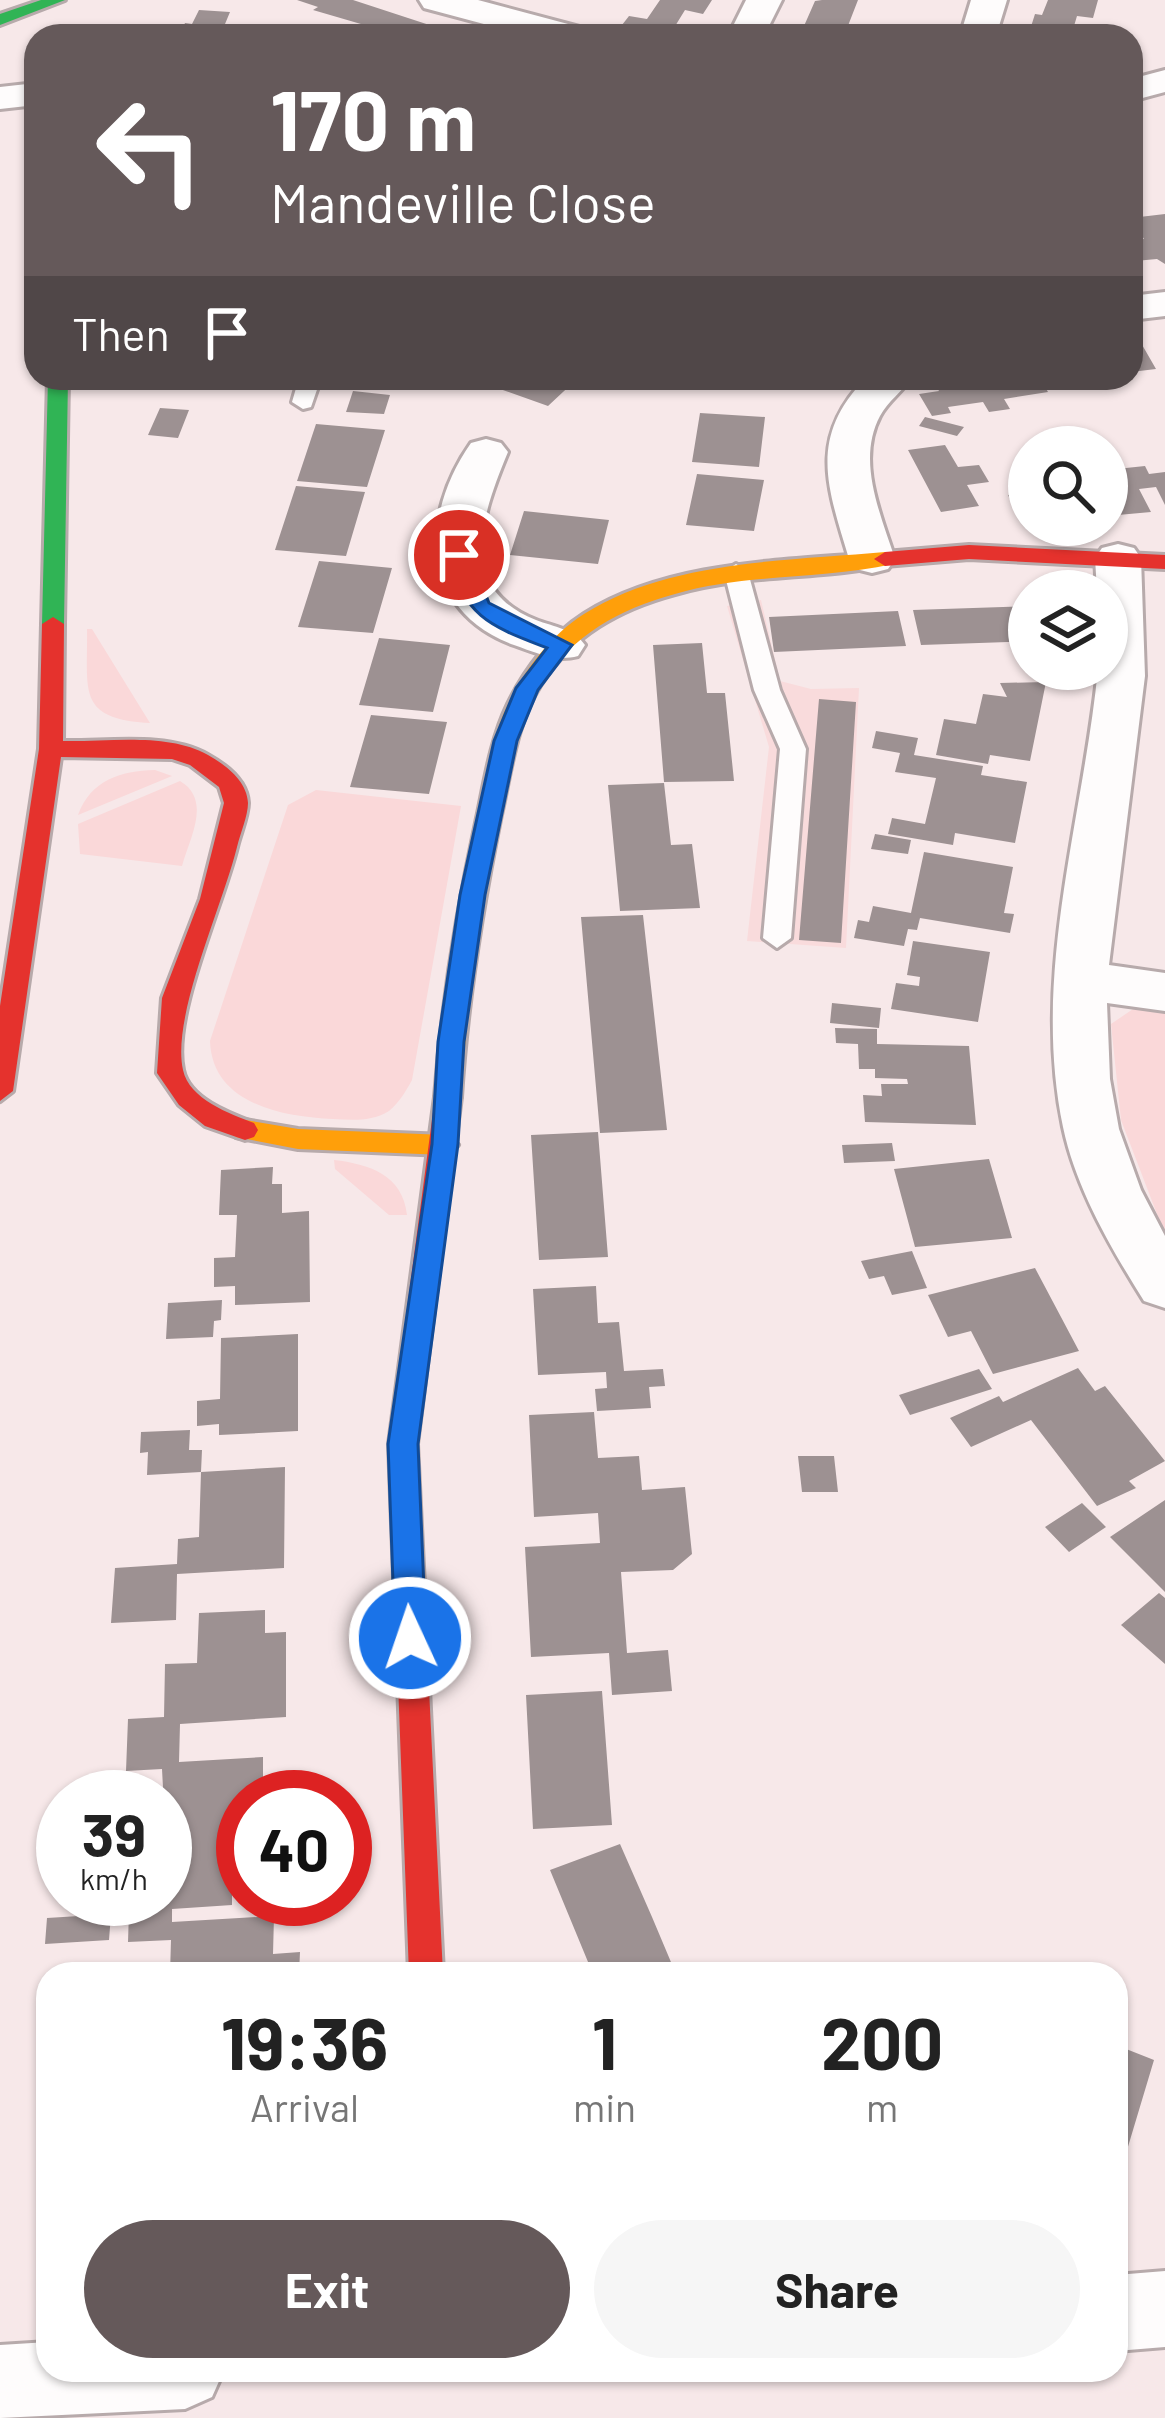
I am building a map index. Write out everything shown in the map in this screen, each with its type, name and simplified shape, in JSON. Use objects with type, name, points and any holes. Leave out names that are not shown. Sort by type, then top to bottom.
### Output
[{"type":"street","points":[[437,0],[526,24]]},
{"type":"street","points":[[0,20],[46,4]]},
{"type":"street","points":[[0,1091],[51,748],[58,390]]},
{"type":"street","points":[[872,559],[846,468],[847,435],[860,408],[878,390]]},
{"type":"street","points":[[486,452],[465,500],[459,555],[469,588],[481,608],[495,617],[561,645]]},
{"type":"street","points":[[425,1962],[403,1444],[445,1144],[451,1042],[472,895],[506,741],[527,688],[561,645],[596,616],[678,586],[736,572],[969,552],[1142,560],[1122,670],[1083,981],[1081,1048],[1090,1127],[1123,1219],[1165,1285]]},
{"type":"street","points":[[51,748],[173,752],[198,759],[230,783],[236,803],[212,899],[175,998],[170,1073],[188,1098],[214,1119],[247,1131],[298,1139],[445,1144]]},
{"type":"street","points":[[1083,981],[1165,992]]},
{"type":"street","points":[[1128,2312],[1165,2309]]},
{"type":"street","points":[[0,2384],[36,2381]]},
{"type":"lane","points":[[303,402],[306,390]]},
{"type":"lane","points":[[736,572],[767,690],[793,749],[777,938]]},
{"type":"shaded area","points":[[761,600],[780,681],[811,689],[859,688],[846,948],[747,941],[769,747],[727,606]]},
{"type":"shaded area","points":[[87,629],[92,629],[150,723],[109,715],[91,698]]},
{"type":"shaded area","points":[[155,770],[172,776],[78,815],[91,793],[108,780]]},
{"type":"shaded area","points":[[180,781],[190,789],[197,809],[182,866],[80,854],[78,824]]},
{"type":"shaded area","points":[[316,790],[461,806],[412,1080],[393,1108],[368,1119],[292,1115],[253,1102],[223,1079],[210,1041],[288,805]]},
{"type":"shaded area","points":[[1165,1004],[1165,1235],[1121,1120],[1111,1024],[1136,1007]]},
{"type":"shaded area","points":[[334,1160],[382,1174],[399,1190],[407,1215],[389,1215],[335,1169]]},
{"type":"building","points":[[297,0],[353,0],[426,24],[361,24],[313,10],[318,7]]},
{"type":"building","points":[[660,0],[712,0],[703,14],[685,10],[676,24],[623,24],[629,16],[647,19]]},
{"type":"building","points":[[858,0],[849,24],[805,24],[815,1]]},
{"type":"building","points":[[1048,0],[1098,0],[1093,18],[1077,16],[1075,24],[1032,24],[1035,14],[1042,15]]},
{"type":"building","points":[[199,10],[230,12],[225,24],[192,24]]},
{"type":"building","points":[[1165,214],[1165,264],[1143,260],[1143,217]]},
{"type":"building","points":[[1143,346],[1156,369],[1143,371]]},
{"type":"building","points":[[503,390],[565,390],[548,406]]},
{"type":"building","points":[[353,391],[390,395],[384,414],[346,412]]},
{"type":"building","points":[[1048,392],[1004,399],[1010,409],[989,412],[983,402],[948,407],[951,413],[932,416],[919,394]]},
{"type":"building","points":[[160,408],[189,410],[178,438],[148,435]]},
{"type":"building","points":[[700,413],[765,417],[759,467],[692,462]]},
{"type":"building","points":[[925,417],[964,427],[957,436],[919,426]]},
{"type":"building","points":[[316,424],[385,430],[367,487],[297,481]]},
{"type":"building","points":[[945,445],[958,467],[979,465],[989,482],[967,485],[979,506],[941,512],[908,450]]},
{"type":"building","points":[[1145,466],[1149,474],[1165,472],[1165,505],[1156,487],[1139,489],[1151,512],[1128,514],[1128,468]]},
{"type":"building","points":[[697,474],[764,480],[754,531],[686,525]]},
{"type":"building","points":[[296,486],[365,492],[346,556],[275,550]]},
{"type":"building","points":[[524,511],[609,520],[598,564],[510,555]]},
{"type":"building","points":[[319,561],[392,568],[373,633],[298,627]]},
{"type":"building","points":[[1008,607],[1008,642],[921,645],[913,610]]},
{"type":"building","points":[[898,611],[906,646],[774,652],[769,617]]},
{"type":"building","points":[[379,638],[450,645],[433,712],[359,705]]},
{"type":"building","points":[[702,643],[707,693],[725,693],[734,781],[664,782],[653,645]]},
{"type":"building","points":[[1000,683],[1008,683],[1008,690],[1044,690],[1030,761],[990,755],[988,764],[936,755],[944,719],[976,724],[983,694],[1007,697]]},
{"type":"building","points":[[819,699],[856,702],[841,943],[799,940]]},
{"type":"building","points":[[371,715],[447,722],[429,794],[350,787]]},
{"type":"building","points":[[876,731],[918,738],[914,755],[983,766],[981,775],[1027,782],[1015,843],[955,833],[953,845],[888,834],[892,818],[925,824],[936,778],[895,772],[900,753],[872,748]]},
{"type":"building","points":[[664,783],[671,845],[692,844],[700,908],[620,911],[608,785]]},
{"type":"building","points":[[875,834],[911,840],[908,854],[871,849]]},
{"type":"building","points":[[924,852],[1013,867],[1004,913],[1014,914],[1010,933],[920,918],[917,930],[908,929],[904,946],[854,938],[858,920],[869,922],[873,906],[911,913]]},
{"type":"building","points":[[643,915],[667,1130],[600,1133],[581,917]]},
{"type":"building","points":[[913,941],[990,952],[978,1022],[891,1009],[896,983],[919,986],[920,977],[907,975]]},
{"type":"building","points":[[832,1003],[881,1008],[879,1028],[830,1023]]},
{"type":"building","points":[[835,1028],[877,1029],[877,1044],[969,1046],[976,1125],[865,1122],[863,1095],[882,1096],[881,1084],[908,1084],[907,1079],[875,1078],[875,1069],[859,1069],[858,1044],[836,1043]]},
{"type":"building","points":[[598,1132],[608,1257],[539,1260],[531,1135]]},
{"type":"building","points":[[892,1143],[895,1161],[844,1163],[842,1145]]},
{"type":"building","points":[[989,1159],[1012,1238],[915,1247],[894,1169]]},
{"type":"building","points":[[273,1167],[272,1184],[282,1184],[282,1213],[309,1211],[310,1302],[235,1305],[235,1286],[214,1287],[214,1258],[235,1257],[237,1215],[219,1215],[221,1170]]},
{"type":"building","points":[[912,1251],[927,1288],[892,1295],[884,1276],[869,1279],[861,1261]]},
{"type":"building","points":[[1035,1268],[1079,1351],[993,1374],[971,1331],[948,1337],[928,1295]]},
{"type":"building","points":[[596,1286],[598,1323],[619,1322],[624,1371],[663,1369],[665,1386],[649,1387],[651,1408],[597,1411],[595,1389],[607,1388],[606,1372],[538,1375],[533,1289]]},
{"type":"building","points":[[222,1300],[221,1320],[214,1321],[213,1337],[166,1339],[168,1303]]},
{"type":"building","points":[[298,1334],[298,1431],[219,1435],[219,1424],[197,1426],[197,1401],[220,1399],[221,1338]]},
{"type":"building","points":[[1078,1368],[1095,1391],[1105,1386],[1165,1461],[1129,1481],[1136,1488],[1097,1506],[1031,1420],[971,1447],[950,1418],[999,1396],[1003,1402]]},
{"type":"building","points":[[979,1369],[992,1389],[910,1415],[899,1395]]},
{"type":"building","points":[[594,1412],[598,1458],[639,1456],[642,1490],[685,1487],[692,1554],[673,1570],[621,1572],[627,1653],[668,1650],[672,1691],[612,1695],[609,1653],[531,1657],[525,1547],[600,1543],[598,1513],[534,1517],[529,1415]]},
{"type":"building","points":[[190,1430],[189,1450],[202,1450],[201,1472],[147,1475],[148,1452],[140,1453],[141,1432]]},
{"type":"building","points":[[798,1456],[834,1456],[838,1492],[802,1492]]},
{"type":"building","points":[[285,1467],[284,1568],[177,1574],[176,1620],[111,1623],[115,1568],[177,1564],[178,1539],[199,1537],[201,1472]]},
{"type":"building","points":[[1165,1500],[1165,1592],[1110,1537]]},
{"type":"building","points":[[1082,1503],[1106,1527],[1069,1552],[1045,1527]]},
{"type":"building","points":[[1159,1593],[1165,1598],[1165,1664],[1121,1625]]},
{"type":"building","points":[[265,1610],[265,1633],[286,1632],[286,1717],[180,1724],[179,1762],[263,1757],[263,1770],[216,1770],[216,1906],[192,1908],[192,1770],[126,1770],[128,1719],[164,1717],[165,1664],[197,1663],[199,1613]]},
{"type":"building","points":[[602,1691],[612,1825],[533,1829],[526,1695]]},
{"type":"building","points":[[620,1844],[671,1962],[588,1962],[550,1870]]},
{"type":"building","points":[[216,1919],[216,1926],[274,1926],[273,1954],[300,1952],[300,1962],[170,1962],[171,1940],[128,1942],[129,1926],[192,1926],[192,1921]]},
{"type":"building","points":[[46,1926],[110,1926],[109,1940],[45,1944]]},
{"type":"building","points":[[1128,2050],[1154,2060],[1128,2147]]},
{"type":"traffic: fast","points":[[0,20],[57,0]]},
{"type":"traffic: fast","points":[[53,624],[58,390]]},
{"type":"traffic: slow","points":[[448,1097],[464,951],[501,761],[521,700],[551,656],[599,615],[667,589],[775,569],[885,559]]},
{"type":"traffic: slow","points":[[245,1130],[298,1139],[445,1145]]},
{"type":"traffic: jam","points":[[885,559],[969,552],[1165,562]]},
{"type":"traffic: jam","points":[[0,1091],[51,749],[53,624]]},
{"type":"traffic: jam","points":[[51,749],[173,751],[198,759],[230,783],[236,803],[212,899],[175,998],[170,1073],[188,1098],[214,1119],[245,1130]]},
{"type":"traffic: jam","points":[[425,1962],[403,1444],[448,1097]]},
{"type":"route","points":[[410,1638],[403,1444],[445,1144],[451,1042],[472,895],[506,741],[527,688],[561,645],[508,625],[481,608],[459,555]]}]
